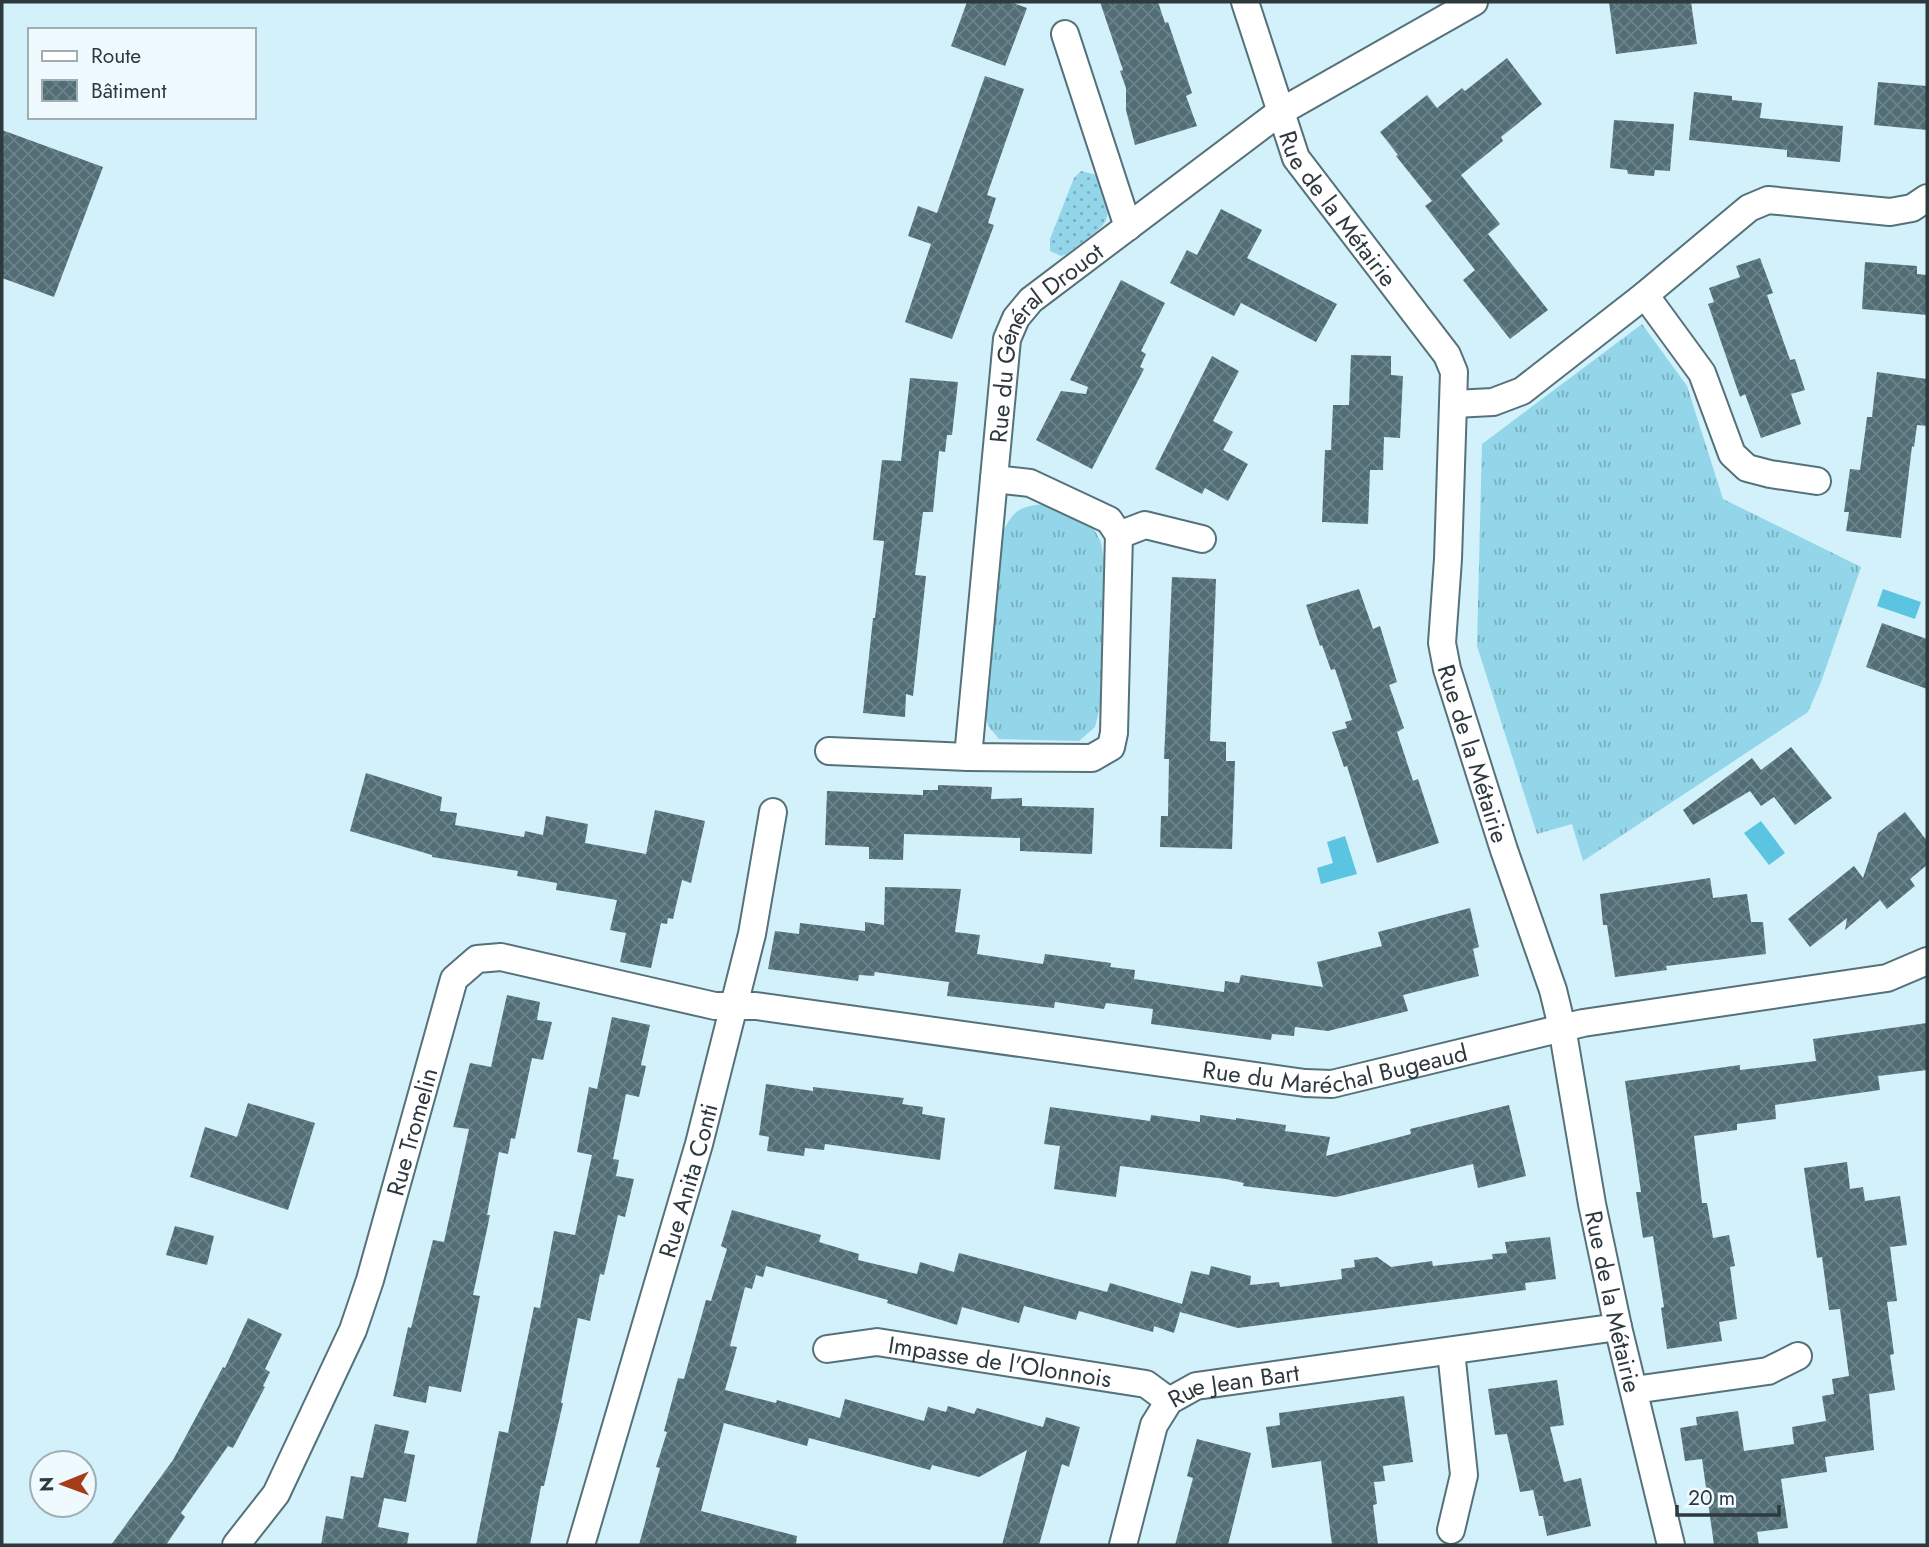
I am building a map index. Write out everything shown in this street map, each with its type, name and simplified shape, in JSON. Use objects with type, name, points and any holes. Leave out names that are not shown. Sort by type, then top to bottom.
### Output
[{"type":"street","name":"Rue de la Métairie","points":[[1245,2],[1296,158],[1447,355],[1454,372],[1442,643],[1447,669],[1504,850],[1553,990],[1562,1027],[1592,1204],[1618,1327],[1671,1545]]},
{"type":"street","name":"Rue du Général Drouot","points":[[968,757],[1007,339],[1016,318],[1031,299],[1280,112],[1474,2]]},
{"type":"street","name":"Rue du Général Drouot","points":[[1065,34],[1128,227]]},
{"type":"street","points":[[1454,404],[1493,402],[1522,391],[1645,295],[1749,208],[1768,200],[1890,212],[1912,208],[1927,198]]},
{"type":"street","points":[[1645,295],[1702,373],[1732,454],[1747,468],[1817,481]]},
{"type":"street","name":"Rue du Général Drouot","points":[[994,479],[1030,483],[1109,520],[1119,535]]},
{"type":"street","points":[[829,751],[968,757],[1092,758],[1111,747],[1114,733],[1119,535],[1145,525],[1202,539]]},
{"type":"street","name":"Rue Anita Conti","points":[[580,1545],[699,1144],[752,934],[773,812]]},
{"type":"street","name":"Rue Tromelin","points":[[236,1545],[276,1494],[353,1330],[370,1280],[454,979],[477,960],[501,957],[715,1006],[735,1006]]},
{"type":"street","name":"Rue du Maréchal Bugeaud","points":[[735,1006],[756,1006],[1305,1083],[1332,1084],[1562,1027],[1887,978],[1927,961]]},
{"type":"street","name":"Rue Jean Bart","points":[[1123,1545],[1154,1425],[1169,1401],[1196,1386],[1618,1327]]},
{"type":"street","name":"Impasse de l'Olonnois","points":[[827,1349],[877,1342],[1146,1384],[1169,1401]]},
{"type":"street","points":[[1451,1351],[1464,1475],[1451,1530]]},
{"type":"street","points":[[1634,1390],[1768,1371],[1798,1356]]},
{"type":"green space","points":[[1081,171],[1097,175],[1108,214],[1100,228],[1061,256],[1050,251],[1050,239],[1074,178]]},
{"type":"green space","points":[[1642,324],[1687,386],[1723,499],[1861,567],[1808,712],[1583,861],[1572,824],[1537,834],[1477,646],[1482,444]]},
{"type":"green space","points":[[1044,504],[1094,529],[1101,542],[1104,561],[1100,707],[1095,727],[1079,741],[999,739],[989,727],[984,715],[1001,535],[1017,512]]},
{"type":"shaded area","points":[[1883,589],[1921,602],[1915,619],[1877,606]]},
{"type":"shaded area","points":[[1761,821],[1785,853],[1769,865],[1744,833]]},
{"type":"shaded area","points":[[1345,836],[1357,874],[1321,884],[1317,868],[1333,863],[1327,842]]},
{"type":"building","points":[[967,2],[1011,2],[1027,8],[1005,66],[951,46]]},
{"type":"building","points":[[1100,2],[1158,2],[1165,23],[1168,22],[1192,93],[1186,96],[1197,126],[1135,145],[1126,110],[1126,88],[1120,71],[1123,70]]},
{"type":"building","points":[[1609,2],[1691,2],[1697,44],[1616,54]]},
{"type":"building","points":[[1507,58],[1542,104],[1501,137],[1503,141],[1461,175],[1500,224],[1488,234],[1548,310],[1510,339],[1463,280],[1475,270],[1425,206],[1432,201],[1380,132],[1427,95],[1437,108],[1462,88],[1465,91]]},
{"type":"building","points":[[985,76],[1024,89],[987,195],[996,198],[988,223],[994,225],[952,339],[905,322],[931,244],[908,236],[918,206],[937,213]]},
{"type":"building","points":[[1878,82],[1927,86],[1927,130],[1874,125]]},
{"type":"building","points":[[1694,92],[1732,96],[1732,100],[1762,103],[1760,118],[1843,126],[1840,162],[1787,157],[1787,150],[1689,140]]},
{"type":"building","points":[[1614,120],[1674,124],[1670,171],[1655,170],[1654,176],[1628,174],[1627,170],[1610,168]]},
{"type":"building","points":[[2,130],[103,167],[54,297],[2,278]]},
{"type":"building","points":[[1221,209],[1262,230],[1247,258],[1337,304],[1316,342],[1241,303],[1234,316],[1170,283],[1187,250],[1197,255]]},
{"type":"building","points":[[1760,258],[1773,293],[1767,295],[1790,360],[1795,359],[1805,390],[1791,394],[1801,424],[1761,438],[1745,394],[1740,397],[1708,304],[1714,302],[1709,288],[1740,277],[1736,266]]},
{"type":"building","points":[[1865,262],[1917,266],[1917,274],[1927,275],[1927,315],[1862,309]]},
{"type":"building","points":[[1121,280],[1165,303],[1141,351],[1146,354],[1140,367],[1144,369],[1092,469],[1036,440],[1061,391],[1086,394],[1088,387],[1070,380]]},
{"type":"building","points":[[1351,355],[1391,356],[1391,375],[1403,376],[1400,438],[1384,437],[1383,470],[1370,470],[1368,524],[1322,522],[1325,450],[1331,450],[1333,405],[1349,405]]},
{"type":"building","points":[[1212,356],[1239,371],[1213,421],[1233,432],[1223,450],[1248,464],[1228,501],[1205,488],[1202,494],[1155,469]]},
{"type":"building","points":[[1877,372],[1927,379],[1927,426],[1917,425],[1914,447],[1912,446],[1901,538],[1846,531],[1849,512],[1844,512],[1850,469],[1860,470],[1867,417],[1872,417]]},
{"type":"building","points":[[910,378],[958,382],[952,435],[947,435],[945,452],[939,451],[933,512],[923,512],[915,575],[926,576],[913,696],[906,694],[905,717],[863,713],[884,541],[873,540],[882,460],[901,461]]},
{"type":"building","points":[[1172,577],[1216,579],[1210,741],[1226,742],[1226,761],[1235,761],[1232,849],[1160,847],[1161,816],[1168,816],[1169,759],[1164,759]]},
{"type":"building","points":[[1359,589],[1373,629],[1380,626],[1397,682],[1389,685],[1404,728],[1397,732],[1413,781],[1418,779],[1439,843],[1377,863],[1347,766],[1344,767],[1332,732],[1347,728],[1345,722],[1352,720],[1335,669],[1331,670],[1322,645],[1320,646],[1306,605]]},
{"type":"building","points":[[1882,623],[1927,639],[1927,689],[1866,667]]},
{"type":"building","points":[[1791,747],[1832,798],[1795,825],[1774,797],[1761,806],[1750,791],[1693,825],[1683,810],[1752,758],[1761,770]]},
{"type":"building","points":[[366,773],[442,797],[440,811],[457,813],[455,825],[524,837],[525,831],[543,835],[546,816],[588,824],[585,843],[646,854],[655,810],[705,821],[691,883],[682,880],[673,919],[668,918],[667,924],[661,923],[651,968],[620,962],[626,933],[610,930],[617,900],[556,890],[557,883],[517,876],[518,871],[432,857],[350,831]]},
{"type":"building","points":[[938,785],[992,787],[991,799],[1022,798],[1022,806],[1094,808],[1092,854],[1020,851],[1020,838],[904,834],[903,860],[869,859],[869,847],[825,845],[827,791],[923,795],[923,790],[938,790]]},
{"type":"building","points":[[1905,812],[1927,841],[1927,865],[1910,879],[1915,886],[1887,909],[1880,900],[1845,930],[1847,918],[1810,947],[1788,919],[1854,866],[1863,878],[1878,833]]},
{"type":"building","points":[[1710,878],[1713,898],[1747,894],[1751,922],[1763,922],[1766,954],[1666,966],[1667,970],[1615,977],[1607,925],[1603,925],[1600,894]]},
{"type":"building","points":[[885,887],[961,889],[955,932],[980,935],[977,954],[1043,964],[1045,954],[1111,963],[1110,967],[1135,970],[1134,979],[1224,992],[1225,981],[1239,983],[1241,975],[1323,987],[1317,962],[1382,946],[1378,932],[1470,908],[1479,947],[1473,949],[1479,976],[1403,995],[1408,1011],[1328,1031],[1295,1027],[1294,1036],[1272,1034],[1271,1040],[1151,1024],[1153,1009],[1106,1003],[1104,1009],[1055,1002],[1054,1008],[947,996],[949,982],[875,972],[874,976],[859,975],[858,981],[768,969],[775,931],[799,934],[800,923],[865,931],[865,922],[884,925]]},
{"type":"building","points":[[507,995],[540,1002],[537,1020],[552,1022],[543,1060],[532,1058],[515,1139],[511,1138],[508,1154],[499,1152],[487,1215],[490,1215],[473,1295],[480,1296],[461,1392],[429,1386],[426,1403],[393,1396],[408,1327],[411,1328],[433,1240],[444,1242],[469,1129],[453,1127],[470,1063],[491,1067]]},
{"type":"building","points":[[612,1017],[650,1025],[641,1065],[646,1066],[639,1097],[626,1094],[613,1159],[619,1160],[616,1176],[634,1179],[625,1217],[618,1215],[604,1275],[600,1274],[590,1321],[578,1318],[563,1403],[544,1486],[541,1486],[530,1545],[476,1545],[499,1431],[508,1433],[534,1307],[540,1308],[554,1231],[575,1235],[592,1155],[577,1152],[589,1087],[597,1089]]},
{"type":"building","points":[[1927,1023],[1927,1070],[1878,1076],[1880,1090],[1775,1105],[1776,1119],[1737,1124],[1737,1130],[1694,1136],[1702,1203],[1707,1203],[1713,1238],[1729,1235],[1735,1266],[1730,1267],[1737,1319],[1719,1322],[1722,1341],[1667,1349],[1661,1308],[1664,1307],[1653,1236],[1643,1238],[1636,1192],[1641,1192],[1625,1081],[1740,1065],[1740,1070],[1816,1061],[1813,1039]]},
{"type":"building","points":[[766,1084],[813,1091],[813,1087],[904,1098],[902,1104],[923,1107],[922,1114],[945,1118],[940,1160],[825,1144],[824,1150],[805,1148],[804,1156],[767,1151],[769,1137],[759,1135]]},
{"type":"building","points":[[248,1103],[315,1123],[288,1210],[190,1177],[205,1127],[237,1137]]},
{"type":"building","points":[[1509,1105],[1526,1176],[1478,1188],[1473,1164],[1336,1197],[1243,1186],[1244,1183],[1226,1179],[1120,1166],[1116,1197],[1054,1189],[1060,1146],[1044,1144],[1050,1107],[1150,1121],[1151,1115],[1200,1122],[1200,1115],[1286,1125],[1285,1131],[1330,1137],[1326,1156],[1411,1134],[1410,1129]]},
{"type":"building","points":[[1847,1162],[1850,1189],[1863,1187],[1865,1201],[1900,1196],[1907,1245],[1890,1247],[1897,1301],[1887,1302],[1894,1354],[1890,1355],[1895,1390],[1869,1394],[1874,1450],[1825,1457],[1827,1472],[1781,1479],[1788,1528],[1757,1532],[1759,1545],[1714,1545],[1702,1459],[1685,1461],[1680,1428],[1697,1425],[1696,1417],[1738,1411],[1744,1451],[1794,1444],[1792,1427],[1826,1421],[1822,1396],[1834,1394],[1832,1379],[1849,1376],[1840,1309],[1829,1310],[1822,1257],[1817,1258],[1804,1168]]},
{"type":"building","points":[[732,1210],[821,1235],[819,1242],[859,1254],[858,1260],[917,1274],[920,1262],[954,1272],[959,1253],[1107,1292],[1110,1283],[1182,1304],[1191,1271],[1209,1275],[1211,1266],[1251,1276],[1250,1285],[1279,1282],[1280,1287],[1342,1279],[1341,1269],[1355,1267],[1354,1260],[1377,1257],[1391,1267],[1432,1261],[1433,1266],[1493,1259],[1492,1254],[1507,1253],[1505,1242],[1550,1237],[1556,1279],[1525,1283],[1526,1290],[1238,1328],[1180,1312],[1174,1333],[1154,1326],[1153,1332],[1079,1311],[1076,1320],[1024,1306],[1019,1323],[962,1307],[957,1325],[887,1303],[888,1300],[766,1266],[763,1277],[756,1275],[752,1289],[745,1287],[730,1346],[737,1347],[725,1390],[776,1403],[777,1400],[840,1418],[845,1399],[924,1421],[928,1407],[946,1412],[948,1406],[974,1414],[977,1408],[1043,1427],[1046,1417],[1080,1427],[1069,1467],[1062,1464],[1039,1545],[1002,1545],[1027,1450],[979,1477],[932,1465],[930,1470],[809,1438],[807,1446],[724,1423],[701,1511],[797,1536],[796,1545],[639,1545],[660,1468],[656,1467],[667,1432],[664,1431],[678,1378],[684,1379],[706,1300],[711,1301],[727,1249],[721,1246]]},
{"type":"building","points":[[175,1226],[214,1236],[207,1265],[166,1255]]},
{"type":"building","points":[[248,1318],[282,1334],[265,1369],[270,1372],[263,1386],[265,1387],[233,1448],[228,1446],[181,1513],[185,1517],[166,1545],[111,1545],[173,1460],[223,1367],[225,1368]]},
{"type":"building","points":[[1557,1380],[1564,1425],[1550,1427],[1564,1482],[1581,1478],[1591,1526],[1547,1536],[1533,1490],[1520,1492],[1507,1434],[1495,1435],[1488,1389]]},
{"type":"building","points":[[1404,1396],[1413,1462],[1383,1466],[1385,1481],[1374,1482],[1377,1504],[1373,1505],[1378,1545],[1332,1545],[1321,1461],[1272,1468],[1266,1427],[1280,1425],[1279,1413]]},
{"type":"building","points":[[375,1424],[409,1431],[404,1453],[415,1455],[406,1502],[384,1498],[378,1527],[409,1533],[407,1545],[321,1545],[326,1516],[343,1519],[351,1476],[363,1478]]},
{"type":"building","points":[[1197,1439],[1251,1453],[1228,1545],[1175,1545],[1193,1478],[1187,1476]]}]
